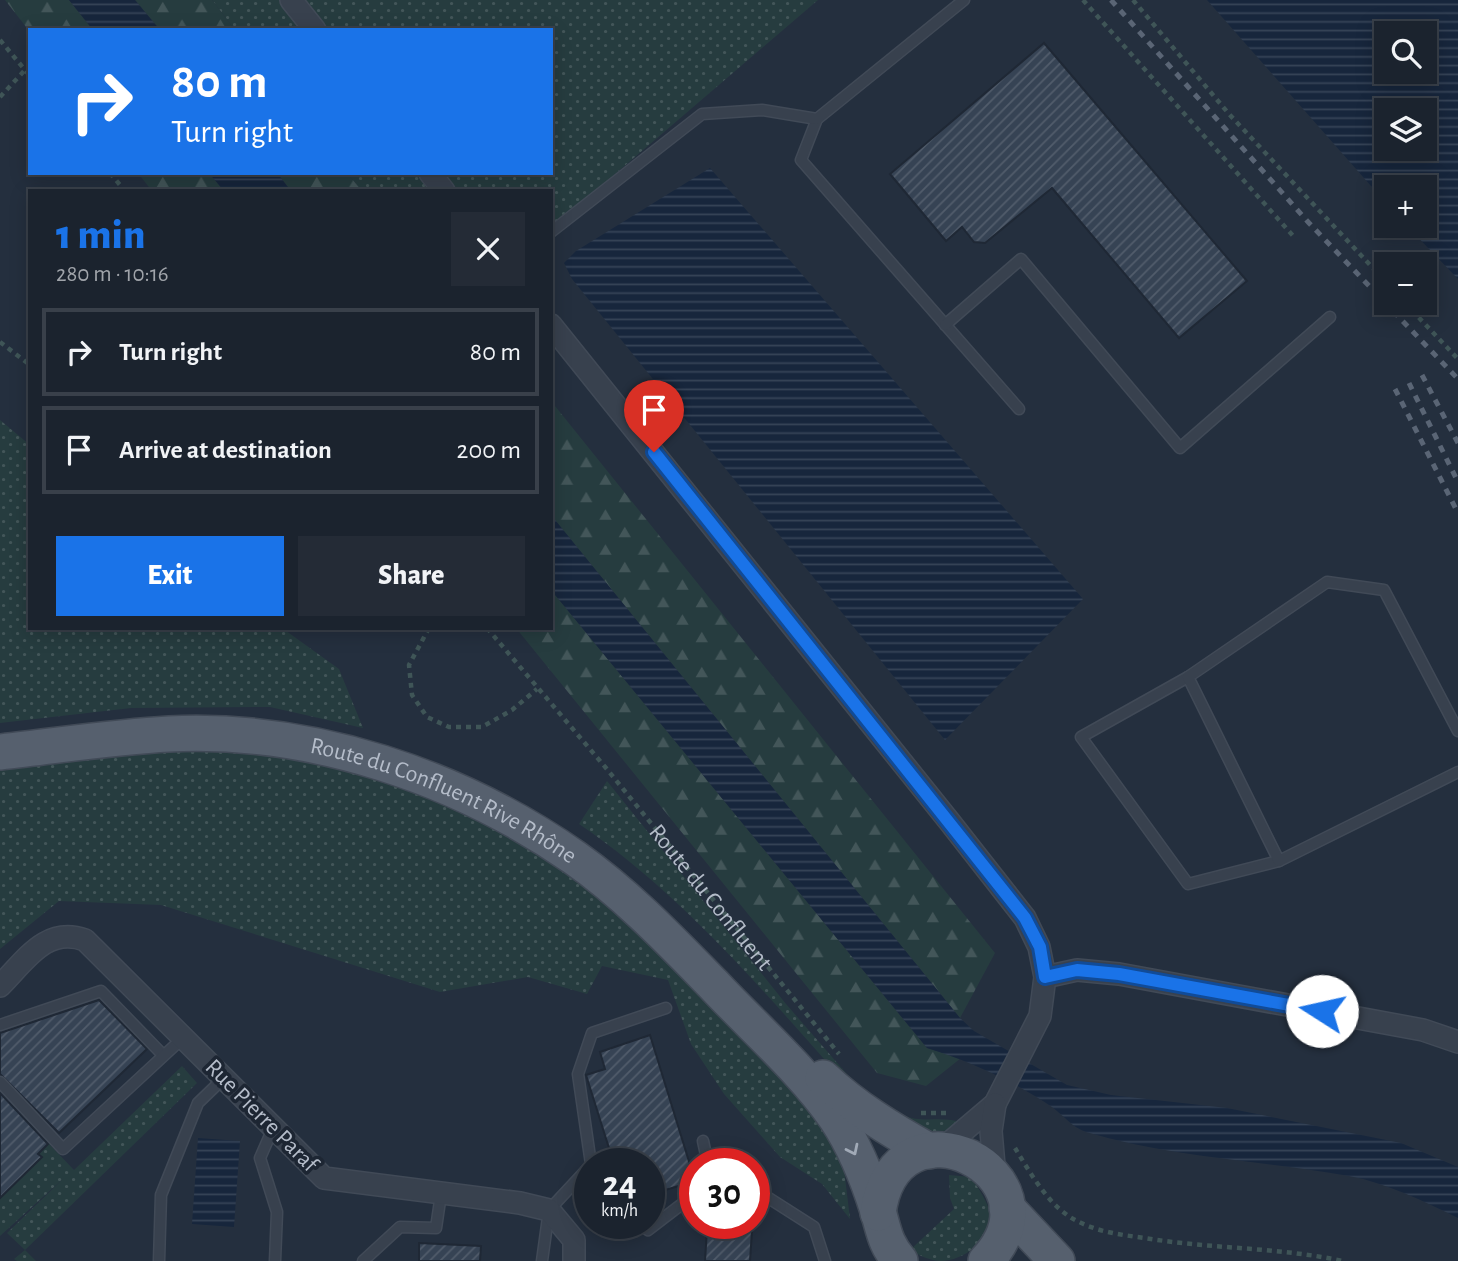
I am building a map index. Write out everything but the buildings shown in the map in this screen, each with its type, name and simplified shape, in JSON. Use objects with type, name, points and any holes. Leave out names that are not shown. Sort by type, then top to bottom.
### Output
[{"type":"main road","name":"Route du Confluent Rive Rhône","points":[[0,735],[168,718],[223,718],[341,737],[412,757],[464,776],[555,824],[646,894],[719,966],[844,1098],[884,1126],[935,1150],[972,1157],[1001,1192]]},
{"type":"main road","name":"Route du Confluent Rive Rhône","points":[[0,752],[169,734],[231,736],[289,742],[366,759],[480,801],[576,859],[645,915],[799,1075],[836,1117],[855,1152],[878,1213],[881,1231],[893,1257]]},
{"type":"main road","points":[[878,1213],[881,1195],[888,1180],[906,1161],[935,1150]]},
{"type":"main road","points":[[986,1261],[999,1245],[1006,1227],[1001,1192]]},
{"type":"main road","points":[[1001,1192],[1057,1261]]},
{"type":"street","points":[[291,0],[313,28]]},
{"type":"street","points":[[432,175],[442,189]]},
{"type":"street","points":[[553,327],[1025,918],[1040,947],[1045,977],[1040,1016],[999,1098],[991,1131],[1001,1192]]},
{"type":"street","name":"Rue Pierre Paraf","points":[[0,986],[49,938],[68,934],[85,940],[324,1178],[520,1203],[549,1210]]},
{"type":"street","points":[[1045,977],[1077,970],[1119,974],[1423,1030],[1458,1042]]},
{"type":"street","points":[[935,1150],[999,1098]]},
{"type":"street","points":[[549,1210],[574,1240],[574,1261]]},
{"type":"lane","points":[[964,0],[817,119],[801,160],[1019,410]]},
{"type":"lane","points":[[553,230],[702,114],[762,110],[817,119]]},
{"type":"lane","points":[[945,325],[1021,259],[1180,448],[1330,317]]},
{"type":"lane","points":[[1458,731],[1384,590],[1327,582],[1188,677],[1081,737],[1188,884],[1279,861],[1458,772]]},
{"type":"lane","points":[[1188,677],[1279,861]]},
{"type":"lane","points":[[0,1025],[102,991],[163,1055]]},
{"type":"lane","points":[[588,1148],[578,1074],[592,1033],[667,1008]]},
{"type":"lane","points":[[0,1082],[63,1149],[184,1037]]},
{"type":"lane","points":[[159,1261],[161,1195],[198,1103],[225,1077]]},
{"type":"lane","points":[[274,1126],[260,1158],[277,1212],[275,1261]]},
{"type":"lane","points":[[703,1141],[705,1148]]},
{"type":"lane","points":[[542,1261],[549,1210],[574,1183]]},
{"type":"lane","points":[[363,1261],[400,1227],[436,1228],[441,1194]]},
{"type":"lane","points":[[770,1200],[814,1227],[825,1261]]},
{"type":"lane","points":[[665,1217],[679,1206]]},
{"type":"path","points":[[1083,0],[1296,238]]},
{"type":"path","points":[[1133,0],[1229,114],[1374,269]]},
{"type":"path","points":[[0,40],[28,74]]},
{"type":"path","points":[[0,97],[25,70]]},
{"type":"path","points":[[112,175],[123,189]]},
{"type":"path","points":[[1416,315],[1458,359]]},
{"type":"path","points":[[0,342],[28,363]]},
{"type":"path","points":[[428,630],[409,664],[412,695],[427,717],[449,727],[482,727],[512,710],[538,689]]},
{"type":"path","name":"Route du Confluent","points":[[489,630],[842,1057]]},
{"type":"path","points":[[908,1109],[919,1113],[956,1112]]},
{"type":"path","points":[[1004,1139],[1015,1148],[1037,1182],[1060,1209],[1077,1221],[1110,1233],[1183,1245],[1262,1250],[1343,1261]]},
{"type":"green space","points":[[5,0],[69,0],[91,28],[28,28]]},
{"type":"green space","points":[[135,0],[212,0],[233,28],[158,28]]},
{"type":"green space","points":[[212,0],[818,0],[553,227],[553,189],[360,189],[349,175],[553,175],[553,28],[233,28]]},
{"type":"green space","points":[[140,175],[211,175],[222,189],[150,189]]},
{"type":"green space","points":[[279,175],[349,175],[360,189],[289,189]]},
{"type":"green space","points":[[553,403],[995,953],[960,1018],[553,517]]},
{"type":"green space","points":[[0,420],[28,443],[28,630],[285,630],[339,669],[363,728],[270,707],[131,708],[0,723]]},
{"type":"green space","points":[[553,592],[927,1048],[961,1058],[926,1086],[877,1073],[518,630],[553,630]]},
{"type":"green space","points":[[151,749],[225,750],[304,758],[414,789],[505,828],[616,906],[809,1099],[844,1169],[850,1219],[822,1184],[780,1157],[724,1094],[691,1044],[668,980],[602,966],[587,994],[528,977],[440,992],[161,905],[59,901],[0,949],[0,766]]},
{"type":"green space","points":[[607,781],[786,1004],[859,1088],[832,1068],[713,938],[681,907],[648,877],[579,824]]},
{"type":"green space","points":[[182,1066],[197,1083],[25,1250],[7,1233],[65,1177],[0,1236],[0,1198],[41,1157],[0,1114],[0,1093],[74,1170]]},
{"type":"green space","points":[[902,1115],[963,1123],[944,1131],[929,1132],[896,1117]]},
{"type":"green space","points":[[949,1175],[971,1177],[988,1207],[989,1225],[986,1234],[974,1248],[958,1257],[937,1261],[910,1250],[954,1209],[950,1198]]},
{"type":"green space","points":[[25,1250],[36,1261],[14,1259]]},
{"type":"water","points":[[69,0],[135,0],[158,28],[91,28]]},
{"type":"water","points":[[1207,0],[1458,0],[1458,279],[1437,257],[1437,252],[1432,252],[1419,238],[1437,238],[1437,175],[1374,175],[1374,189]]},
{"type":"water","points":[[710,168],[1083,599],[945,740],[572,279],[564,263],[576,251]]},
{"type":"water","points":[[211,175],[279,175],[289,189],[222,189]]},
{"type":"water","points":[[553,517],[960,1018],[974,1031],[1067,1085],[1111,1095],[1227,1108],[1401,1143],[1458,1167],[1458,1218],[1405,1193],[1363,1179],[1151,1148],[1086,1132],[1052,1107],[1008,1081],[927,1048],[553,592]]},
{"type":"water","points":[[198,1138],[240,1141],[234,1227],[192,1224]]},
{"type":"railway","points":[[1111,0],[1309,223],[1458,379]]},
{"type":"railway","points":[[1422,375],[1458,443]]},
{"type":"railway","points":[[1409,383],[1458,482]]},
{"type":"railway","points":[[1395,389],[1458,513]]},
{"type":"route","points":[[654,452],[1025,918],[1040,947],[1045,977],[1077,970],[1119,974],[1322,1011]]}]
